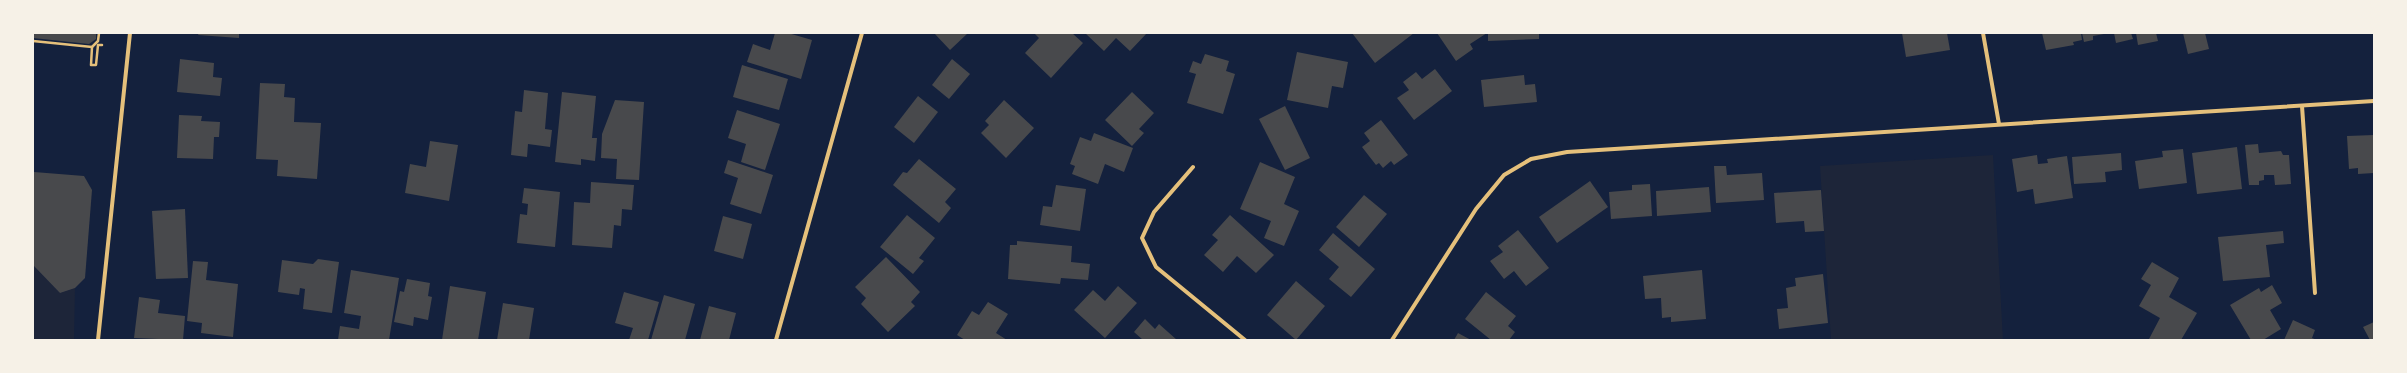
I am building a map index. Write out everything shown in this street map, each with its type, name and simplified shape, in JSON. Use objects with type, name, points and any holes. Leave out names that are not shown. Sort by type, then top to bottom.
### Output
[{"type":"street","points":[[98,340],[130,33]]},
{"type":"street","points":[[776,340],[862,33]]},
{"type":"street","points":[[1983,33],[1999,124]]},
{"type":"street","points":[[1392,340],[1476,209],[1504,175],[1531,158],[1567,152],[2374,101]]},
{"type":"street","points":[[2302,106],[2315,293]]},
{"type":"street","points":[[1193,168],[1154,212],[1142,238],[1156,266],[1245,340]]},
{"type":"path","points":[[99,33],[98,41],[92,47],[91,65],[96,65],[98,45],[102,45]]},
{"type":"path","points":[[33,41],[92,47]]},
{"type":"shaded area","points":[[1993,155],[2003,340],[1831,340],[1820,166]]},
{"type":"shaded area","points":[[33,265],[60,293],[75,288],[74,340],[33,340]]},
{"type":"building","points":[[33,33],[96,33],[96,39],[89,44],[33,38]]},
{"type":"building","points":[[199,33],[239,33],[239,38],[198,35]]},
{"type":"building","points":[[775,33],[788,33],[812,40],[801,79],[747,62],[753,44],[770,50]]},
{"type":"building","points":[[934,33],[968,33],[950,50]]},
{"type":"building","points":[[1034,33],[1072,33],[1083,43],[1051,78],[1025,53],[1039,38]]},
{"type":"building","points":[[1085,33],[1147,33],[1130,51],[1116,38],[1104,51]]},
{"type":"building","points":[[1352,33],[1414,33],[1375,63]]},
{"type":"building","points":[[1437,33],[1487,33],[1470,44],[1473,49],[1456,61]]},
{"type":"building","points":[[1488,33],[1539,33],[1539,39],[1488,41]]},
{"type":"building","points":[[1902,33],[1947,33],[1950,50],[1906,57]]},
{"type":"building","points":[[2042,33],[2081,33],[2082,40],[2073,42],[2074,45],[2046,50]]},
{"type":"building","points":[[2082,33],[2104,34],[2093,36],[2093,40],[2084,42]]},
{"type":"building","points":[[2114,33],[2131,33],[2133,39],[2116,43]]},
{"type":"building","points":[[2136,33],[2156,33],[2158,41],[2138,45]]},
{"type":"building","points":[[2183,33],[2205,33],[2209,49],[2188,54]]},
{"type":"building","points":[[1297,52],[1348,62],[1343,88],[1332,86],[1328,108],[1287,100]]},
{"type":"building","points":[[1205,54],[1229,61],[1226,71],[1235,74],[1223,114],[1187,103],[1196,74],[1189,72],[1193,61],[1201,64]]},
{"type":"building","points":[[180,59],[214,63],[213,77],[222,78],[220,96],[177,92]]},
{"type":"building","points":[[952,59],[970,74],[949,99],[932,85]]},
{"type":"building","points":[[742,65],[788,79],[779,110],[733,97]]},
{"type":"building","points":[[1435,69],[1452,91],[1414,120],[1397,98],[1409,90],[1403,82],[1416,72],[1422,79]]},
{"type":"building","points":[[1524,75],[1525,85],[1535,84],[1537,102],[1484,107],[1481,80]]},
{"type":"building","points":[[260,83],[285,84],[284,97],[295,98],[294,122],[321,123],[317,179],[277,176],[278,160],[256,159]]},
{"type":"building","points":[[524,90],[548,93],[545,129],[552,130],[550,147],[528,144],[527,157],[511,155],[515,111],[522,112]]},
{"type":"building","points":[[562,92],[596,96],[592,138],[597,138],[595,161],[581,159],[581,165],[555,162]]},
{"type":"building","points":[[1132,92],[1154,113],[1139,129],[1144,133],[1132,146],[1105,120]]},
{"type":"building","points":[[918,96],[938,112],[914,143],[894,127]]},
{"type":"building","points":[[615,100],[644,102],[639,180],[616,179],[617,159],[601,158],[602,134]]},
{"type":"building","points":[[1004,100],[1034,128],[1006,158],[981,133],[989,125],[985,121]]},
{"type":"building","points":[[1285,106],[1310,158],[1285,170],[1259,119]]},
{"type":"building","points":[[737,110],[780,124],[765,170],[741,162],[746,144],[728,138]]},
{"type":"building","points":[[179,115],[202,116],[201,121],[220,122],[219,137],[214,137],[213,159],[177,158]]},
{"type":"building","points":[[1381,120],[1408,155],[1394,165],[1391,161],[1383,168],[1379,163],[1376,165],[1362,147],[1370,141],[1364,133]]},
{"type":"building","points":[[1094,133],[1133,148],[1124,172],[1105,164],[1098,184],[1072,174],[1075,166],[1070,164],[1080,137],[1091,141]]},
{"type":"building","points":[[2374,135],[2374,173],[2358,174],[2358,168],[2349,169],[2347,136]]},
{"type":"building","points":[[430,141],[458,145],[449,201],[405,193],[410,164],[426,167]]},
{"type":"building","points":[[2258,144],[2259,153],[2281,151],[2283,155],[2289,155],[2291,184],[2275,185],[2274,175],[2264,175],[2264,180],[2259,181],[2259,185],[2249,185],[2245,145]]},
{"type":"building","points":[[2237,147],[2242,189],[2197,194],[2192,153]]},
{"type":"building","points":[[2183,149],[2187,183],[2139,189],[2135,161],[2163,157],[2162,151]]},
{"type":"building","points":[[2121,153],[2122,170],[2105,172],[2106,182],[2074,184],[2072,157]]},
{"type":"building","points":[[2037,155],[2038,164],[2048,163],[2047,159],[2067,156],[2073,198],[2035,204],[2033,189],[2017,192],[2012,159]]},
{"type":"building","points":[[919,159],[956,189],[945,202],[951,208],[939,223],[893,185],[903,172],[907,173]]},
{"type":"building","points":[[728,160],[773,175],[761,214],[730,204],[738,178],[724,173]]},
{"type":"building","points":[[1260,162],[1295,177],[1284,204],[1299,211],[1284,246],[1264,238],[1271,221],[1240,209]]},
{"type":"building","points":[[1714,166],[1726,166],[1727,175],[1762,173],[1764,200],[1716,203]]},
{"type":"building","points":[[34,172],[84,176],[92,190],[85,278],[75,288],[60,293],[33,265]]},
{"type":"building","points":[[1590,181],[1608,207],[1557,243],[1539,217]]},
{"type":"building","points":[[591,182],[634,185],[632,210],[622,209],[621,226],[614,225],[612,248],[572,245],[574,202],[590,203]]},
{"type":"building","points":[[1650,184],[1652,216],[1611,219],[1609,192],[1632,190],[1632,185]]},
{"type":"building","points":[[1056,185],[1086,189],[1080,231],[1040,225],[1043,206],[1052,207]]},
{"type":"building","points":[[1709,187],[1711,212],[1657,216],[1656,191]]},
{"type":"building","points":[[524,188],[560,192],[555,247],[517,243],[520,214],[527,215],[528,204],[522,203]]},
{"type":"building","points":[[1821,190],[1824,231],[1805,232],[1804,221],[1776,223],[1774,193]]},
{"type":"building","points":[[1364,195],[1387,214],[1359,247],[1336,227]]},
{"type":"building","points":[[185,209],[188,278],[156,279],[152,211]]},
{"type":"building","points":[[907,215],[935,238],[919,258],[924,261],[913,274],[880,247]]},
{"type":"building","points":[[1230,215],[1274,255],[1256,273],[1237,256],[1223,272],[1204,255],[1218,240],[1212,235]]},
{"type":"building","points":[[723,216],[752,224],[743,259],[714,251]]},
{"type":"building","points":[[1518,230],[1549,268],[1526,286],[1514,271],[1504,279],[1490,261],[1503,252],[1498,246]]},
{"type":"building","points":[[2283,231],[2284,243],[2266,245],[2270,277],[2223,281],[2218,237]]},
{"type":"building","points":[[1333,233],[1375,269],[1351,297],[1329,279],[1339,267],[1319,250]]},
{"type":"building","points":[[1017,241],[1072,246],[1071,262],[1090,264],[1088,280],[1061,278],[1060,284],[1008,279],[1010,245],[1017,245]]},
{"type":"building","points":[[886,257],[920,292],[911,302],[915,306],[888,332],[861,304],[866,298],[855,287]]},
{"type":"building","points":[[318,259],[339,262],[332,313],[303,309],[305,289],[300,288],[299,295],[278,292],[282,260],[313,264]]},
{"type":"building","points":[[193,261],[208,262],[206,280],[238,284],[233,337],[201,333],[202,323],[187,321]]},
{"type":"building","points":[[2152,262],[2179,278],[2169,297],[2197,313],[2181,340],[2149,339],[2160,318],[2139,306],[2151,285],[2141,279]]},
{"type":"building","points":[[351,270],[399,278],[389,340],[338,340],[340,326],[359,329],[361,316],[344,313]]},
{"type":"building","points":[[1702,270],[1706,319],[1671,322],[1671,317],[1662,318],[1661,298],[1645,299],[1643,276]]},
{"type":"building","points":[[1823,274],[1828,323],[1779,329],[1777,309],[1788,308],[1786,288],[1796,286],[1795,278]]},
{"type":"building","points":[[407,279],[430,283],[428,296],[432,297],[428,320],[414,317],[413,326],[394,322],[400,291],[404,292]]},
{"type":"building","points":[[1296,281],[1325,306],[1296,340],[1267,315]]},
{"type":"building","points":[[2272,285],[2282,303],[2270,310],[2281,329],[2263,340],[2251,340],[2230,305],[2259,288],[2261,292]]},
{"type":"building","points":[[450,286],[486,292],[478,340],[442,340]]},
{"type":"building","points":[[1118,286],[1137,303],[1105,338],[1074,310],[1093,290],[1105,301]]},
{"type":"building","points":[[624,292],[659,302],[648,340],[629,340],[633,328],[615,323]]},
{"type":"building","points":[[1486,292],[1516,316],[1508,326],[1515,332],[1509,340],[1491,340],[1465,319]]},
{"type":"building","points":[[664,295],[695,304],[685,340],[651,340]]},
{"type":"building","points":[[139,297],[160,300],[158,313],[185,316],[183,340],[134,338]]},
{"type":"building","points":[[988,302],[1008,314],[996,333],[1007,340],[965,340],[957,335],[972,311],[979,315]]},
{"type":"building","points":[[503,303],[534,308],[529,340],[497,340]]},
{"type":"building","points":[[709,306],[736,313],[729,340],[700,340]]},
{"type":"building","points":[[1145,319],[1155,329],[1159,324],[1177,340],[1143,340],[1134,332]]},
{"type":"building","points":[[2293,320],[2315,330],[2312,338],[2317,340],[2284,340]]},
{"type":"building","points":[[2374,322],[2374,340],[2370,340],[2363,327]]},
{"type":"building","points":[[1458,333],[1471,340],[1454,340]]}]
